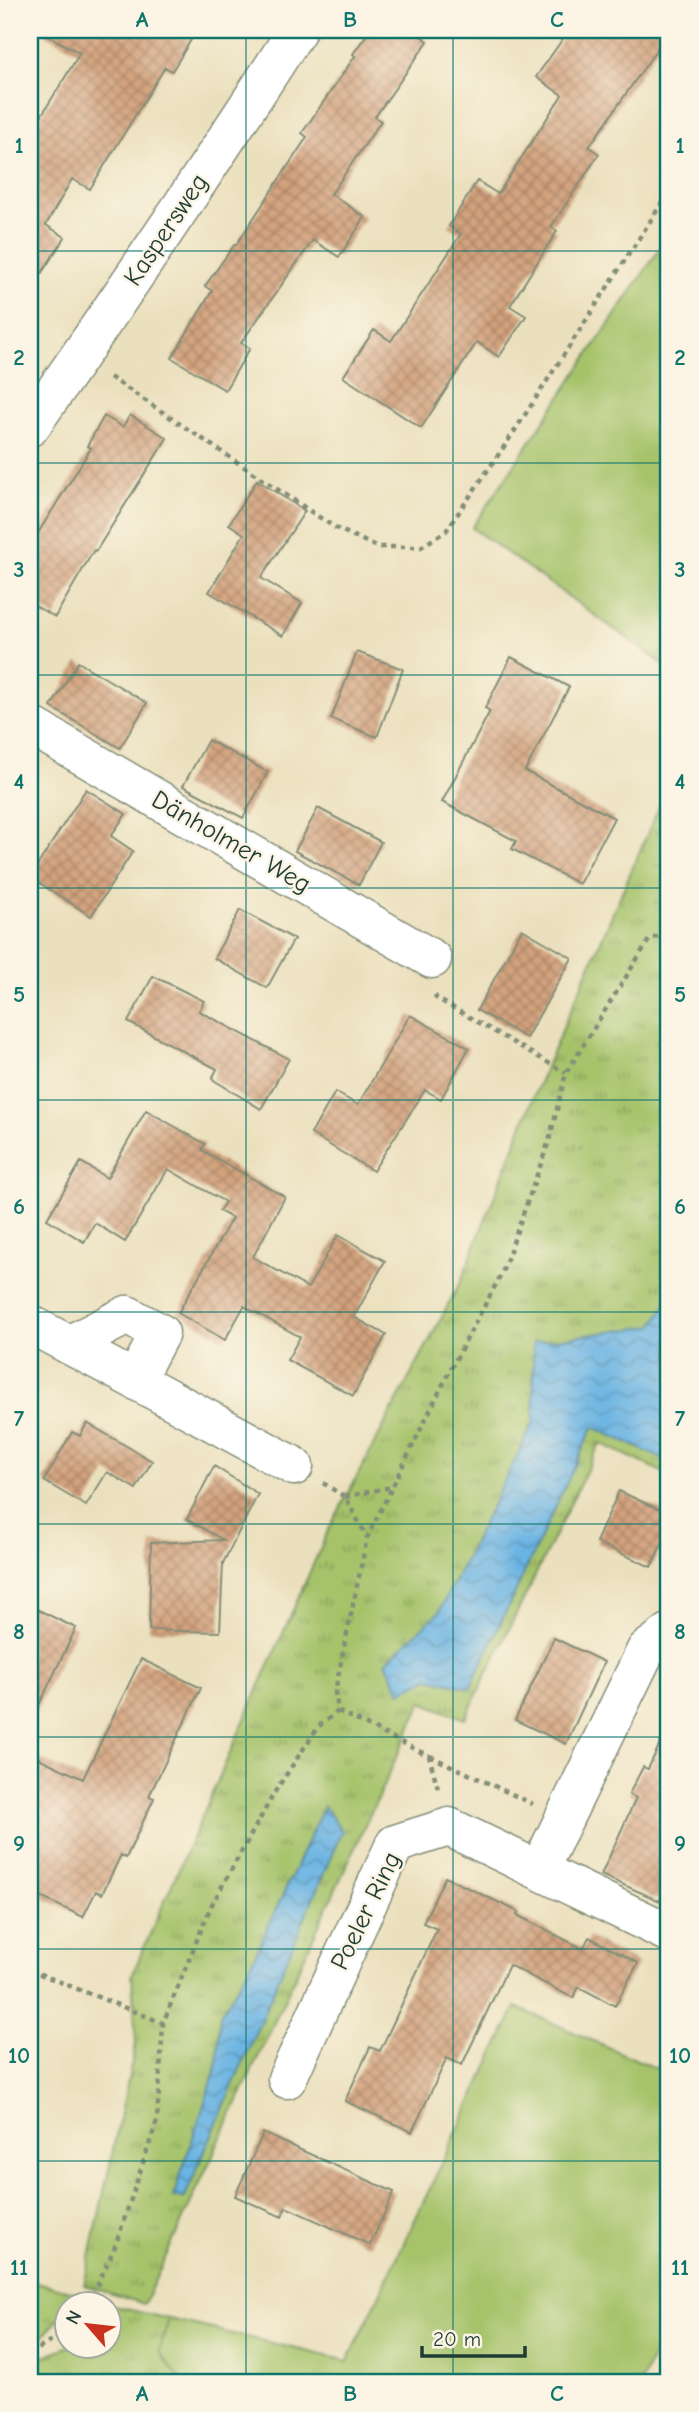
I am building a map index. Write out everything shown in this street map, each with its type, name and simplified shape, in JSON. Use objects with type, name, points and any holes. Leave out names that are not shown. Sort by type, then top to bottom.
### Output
[{"type":"street","name":"Kaspersweg","points":[[35,406],[80,358],[297,30]]},
{"type":"street","name":"Dänholmer Weg","points":[[30,725],[432,959]]},
{"type":"street","points":[[69,1345],[127,1315],[160,1333],[135,1380]]},
{"type":"street","points":[[30,1324],[294,1466]]},
{"type":"street","points":[[539,1870],[646,1650],[669,1633]]},
{"type":"street","points":[[449,1827],[669,1933]]},
{"type":"street","name":"Poeler Ring","points":[[287,2079],[395,1844],[449,1827]]},
{"type":"path","points":[[80,358],[334,527],[377,547],[421,547],[446,531],[512,435],[669,192]]},
{"type":"path","points":[[338,1711],[335,1691],[367,1538],[502,1273],[549,1141],[566,1073],[649,940],[669,932]]},
{"type":"path","points":[[432,959],[436,998],[566,1073]]},
{"type":"path","points":[[294,1466],[345,1497],[367,1538]]},
{"type":"path","points":[[345,1497],[392,1486]]},
{"type":"path","points":[[338,1711],[564,1819]]},
{"type":"path","points":[[95,2290],[116,2244],[157,2122],[163,2023],[211,1906],[269,1801],[318,1727],[338,1711]]},
{"type":"path","points":[[429,1756],[449,1827]]},
{"type":"path","points":[[30,1969],[163,2023]]},
{"type":"path","points":[[30,2354],[52,2341]]},
{"type":"green space","points":[[669,235],[669,668],[472,528]]},
{"type":"green space","points":[[669,784],[669,1475],[600,1443],[465,1719],[422,1702],[144,2304],[122,2297],[122,2290],[100,2290],[84,2285],[136,2043],[132,1975],[328,1531],[461,1281],[539,1083]]},
{"type":"green space","points":[[516,2007],[669,2074],[669,2321],[641,2382],[183,2382],[158,2352],[169,2319],[348,2361]]},
{"type":"green space","points":[[30,2280],[65,2290],[52,2290],[52,2327],[40,2339],[30,2342]]},
{"type":"green space","points":[[122,2308],[169,2319],[159,2352],[183,2382],[30,2382],[30,2362],[52,2353],[52,2360],[122,2360]]},
{"type":"water","points":[[669,1298],[669,1462],[593,1427],[470,1688],[429,1678],[400,1692],[386,1662],[439,1612],[534,1421],[533,1342],[653,1326]]},
{"type":"water","points":[[324,1806],[342,1831],[185,2197],[173,2197],[217,2066],[220,2015],[249,1968]]},
{"type":"building","points":[[37,30],[197,30],[172,71],[165,67],[90,189],[72,179],[46,225],[65,237],[30,291],[30,134],[80,53]]},
{"type":"building","points":[[370,30],[412,30],[428,41],[375,117],[381,121],[331,194],[365,217],[339,257],[313,240],[241,343],[250,348],[225,390],[172,358],[212,291],[205,286],[236,245],[307,137],[302,133]]},
{"type":"building","points":[[569,30],[669,32],[589,147],[599,154],[551,227],[557,231],[510,306],[526,316],[499,357],[477,342],[421,428],[343,377],[374,330],[391,341],[461,234],[449,226],[477,181],[498,194],[562,95],[536,77]]},
{"type":"building","points":[[130,415],[167,438],[96,551],[94,550],[55,617],[30,603],[30,546],[91,448],[87,446],[104,416],[123,427]]},
{"type":"building","points":[[257,480],[305,511],[261,578],[302,603],[283,636],[209,592],[244,534],[229,524]]},
{"type":"building","points":[[357,652],[403,669],[377,737],[331,719]]},
{"type":"building","points":[[511,657],[569,687],[525,771],[614,818],[579,884],[512,849],[516,841],[442,802],[490,711],[485,708]]},
{"type":"building","points":[[78,662],[147,703],[120,748],[51,707]]},
{"type":"building","points":[[208,740],[268,772],[243,818],[183,786]]},
{"type":"building","points":[[86,789],[126,814],[111,836],[133,851],[91,916],[30,877]]},
{"type":"building","points":[[318,808],[381,842],[359,885],[295,851]]},
{"type":"building","points":[[240,910],[294,939],[267,988],[214,958]]},
{"type":"building","points":[[522,929],[572,958],[526,1038],[477,1010]]},
{"type":"building","points":[[153,976],[204,1001],[199,1011],[289,1059],[261,1109],[212,1079],[217,1069],[128,1022]]},
{"type":"building","points":[[410,1015],[469,1048],[441,1099],[425,1090],[373,1171],[311,1134],[335,1092],[358,1105]]},
{"type":"building","points":[[146,1110],[205,1144],[202,1150],[285,1197],[253,1257],[308,1288],[338,1235],[385,1261],[354,1317],[386,1335],[353,1396],[287,1360],[300,1337],[244,1306],[225,1340],[178,1313],[232,1218],[219,1211],[225,1202],[168,1169],[125,1242],[95,1223],[84,1242],[47,1219],[81,1162],[107,1178]]},
{"type":"building","points":[[87,1423],[152,1461],[136,1489],[107,1472],[86,1506],[44,1481],[72,1432],[80,1436]]},
{"type":"building","points":[[214,1466],[258,1494],[223,1563],[220,1632],[149,1630],[151,1543],[223,1540],[187,1519]]},
{"type":"building","points":[[619,1491],[669,1514],[669,1529],[651,1567],[596,1542]]},
{"type":"building","points":[[30,1606],[76,1628],[30,1724]]},
{"type":"building","points":[[554,1638],[604,1662],[566,1744],[515,1720]]},
{"type":"building","points":[[141,1659],[201,1688],[149,1796],[154,1798],[126,1858],[121,1855],[102,1894],[96,1891],[83,1917],[30,1892],[30,1754],[83,1779]]},
{"type":"building","points":[[669,1725],[669,1881],[660,1901],[601,1875],[636,1798],[629,1794],[643,1767],[648,1769]]},
{"type":"building","points":[[445,1877],[519,1912],[517,1915],[583,1949],[589,1937],[638,1963],[615,2006],[579,1987],[573,1998],[509,1965],[462,2065],[447,2058],[412,2132],[345,2101],[370,2047],[380,2051],[437,1929],[423,1923]]},
{"type":"building","points":[[263,2133],[394,2192],[370,2245],[286,2207],[282,2217],[235,2196]]}]
